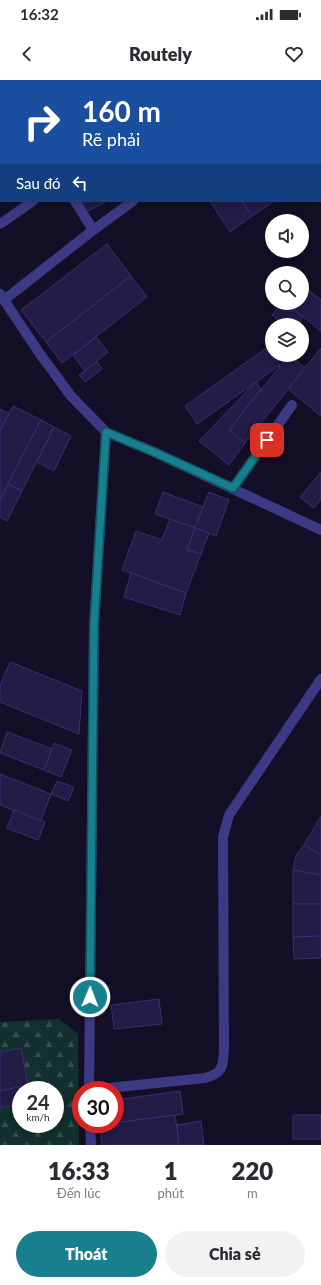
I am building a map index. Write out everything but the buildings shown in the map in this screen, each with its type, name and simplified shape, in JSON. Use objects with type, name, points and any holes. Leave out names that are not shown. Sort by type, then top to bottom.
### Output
[{"type":"street","points":[[0,224],[32,202]]},
{"type":"street","points":[[76,202],[92,231]]},
{"type":"street","points":[[132,202],[2,297],[40,354],[71,396],[106,432],[233,488],[321,530]]},
{"type":"street","points":[[233,488],[292,405]]},
{"type":"street","points":[[89,1081],[94,625],[106,432]]},
{"type":"street","points":[[124,1086],[205,1078],[216,1075],[224,1063],[223,837],[229,814],[321,679]]},
{"type":"street","points":[[90,1133],[91,1145]]},
{"type":"green space","points":[[59,1019],[78,1034],[78,1081],[72,1081],[72,1133],[79,1133],[79,1145],[0,1145],[0,1022]]},
{"type":"route","points":[[90,997],[94,625],[106,432],[233,488],[267,440]]}]
